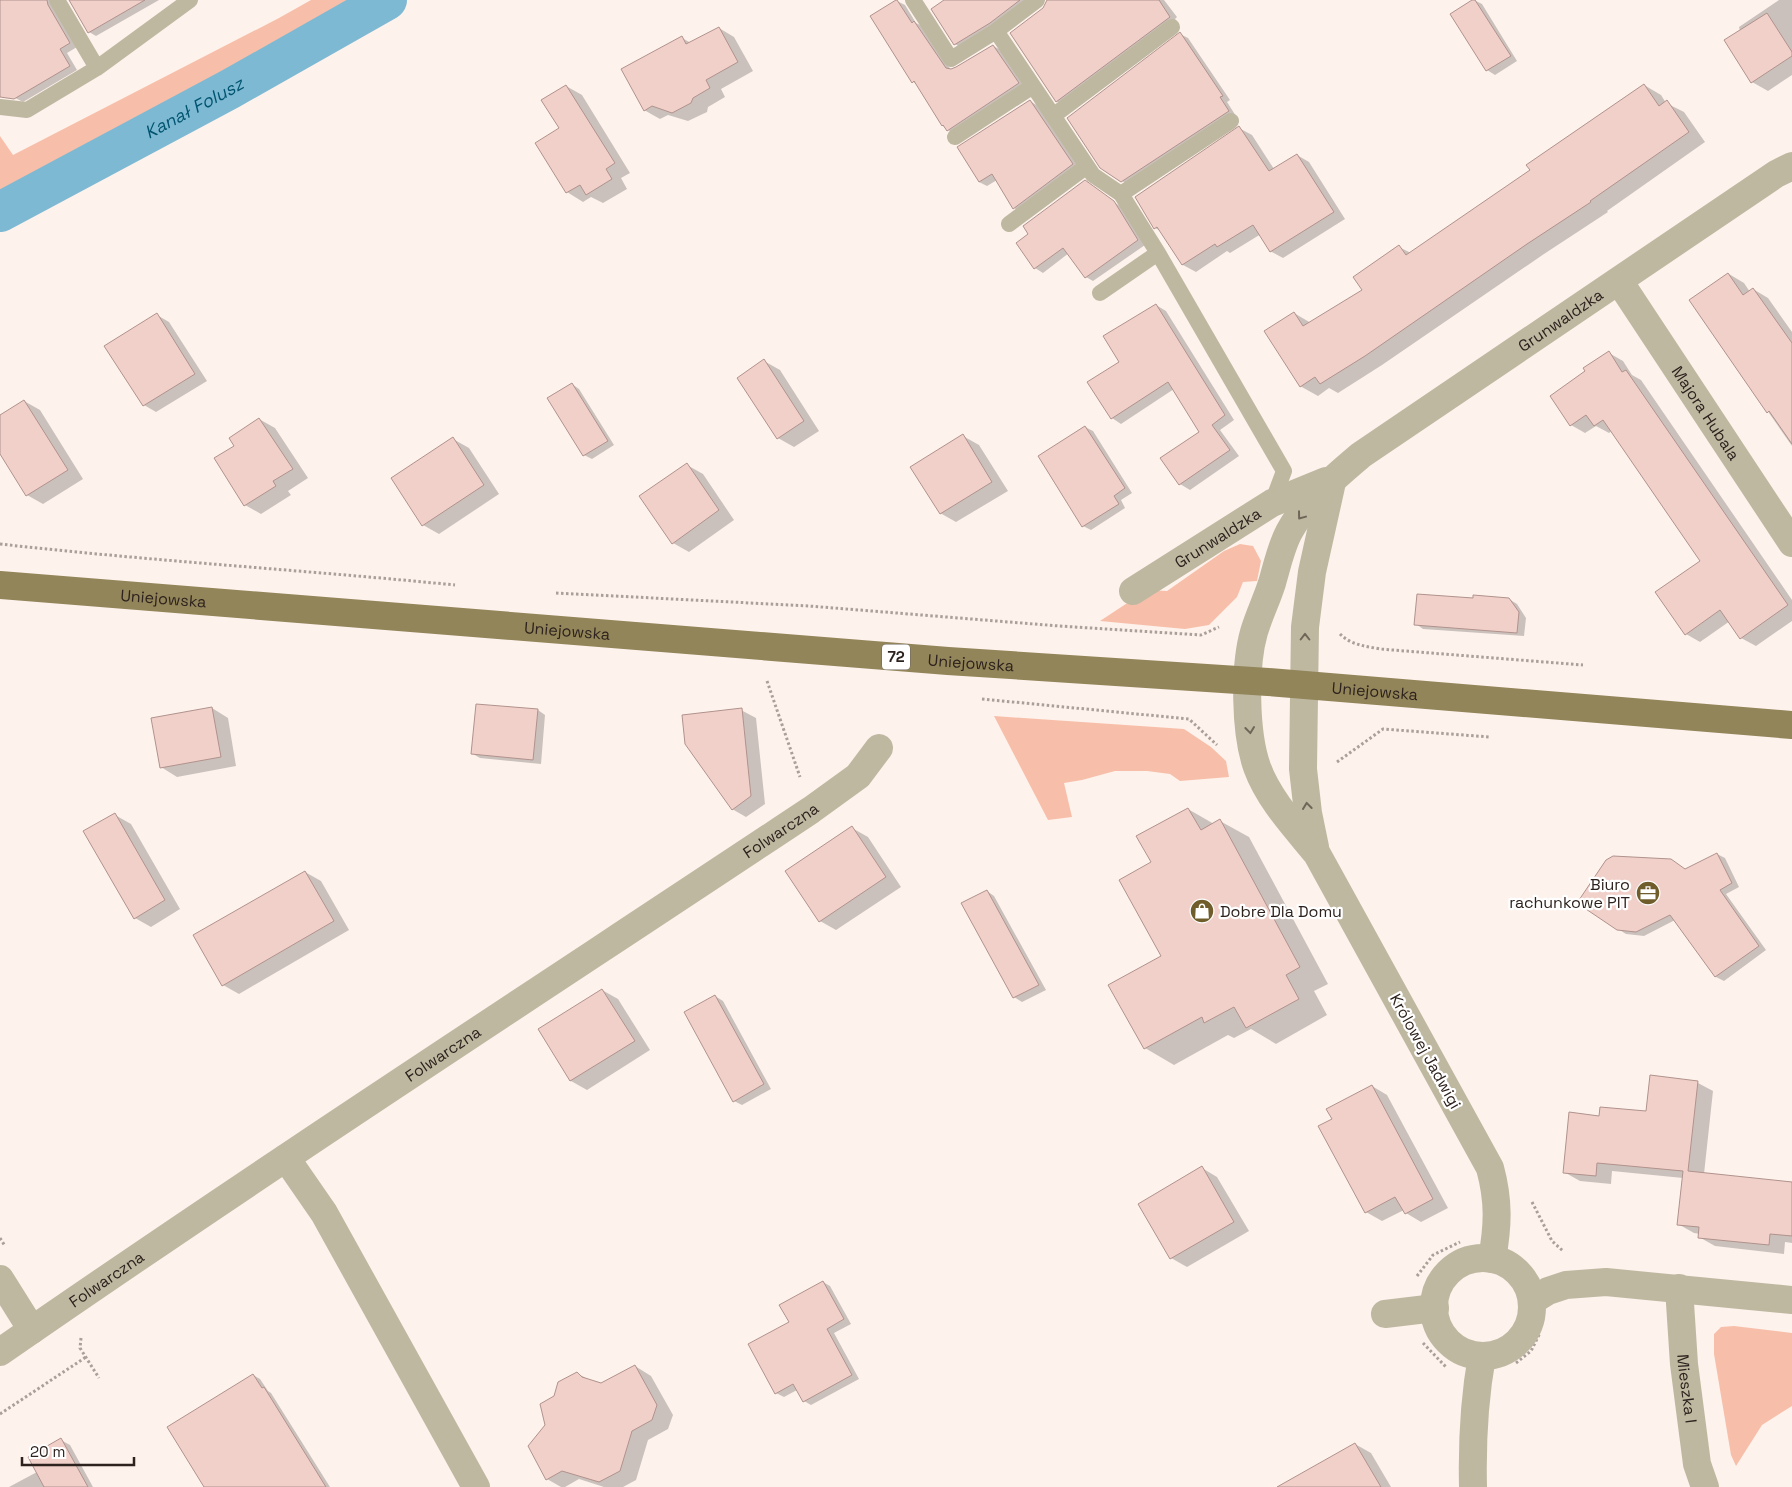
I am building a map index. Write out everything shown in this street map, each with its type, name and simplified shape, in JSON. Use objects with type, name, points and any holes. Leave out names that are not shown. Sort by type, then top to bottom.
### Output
[{"type":"main road","name":"Uniejowska","points":[[0,585],[929,660],[1304,686],[1792,725]]},
{"type":"street","name":"Grunwaldzka","points":[[1248,682],[1250,650],[1254,632],[1289,533],[1304,511],[1332,479],[1361,455],[1776,174],[1792,166]]},
{"type":"street","name":"Majora Hubala","points":[[1619,281],[1792,543]]},
{"type":"street","name":"Grunwaldzka","points":[[1133,591],[1272,503],[1332,479]]},
{"type":"street","name":"Królowej Jadwigi","points":[[1317,854],[1308,813],[1303,769],[1305,627],[1310,589],[1332,479]]},
{"type":"street","name":"Królowej Jadwigi","points":[[1248,682],[1250,734],[1256,766],[1265,787],[1298,832],[1317,854],[1490,1168],[1496,1189],[1498,1208],[1492,1259]]},
{"type":"street","name":"Folwarczna","points":[[0,1352],[286,1158],[812,810],[858,776],[879,748]]},
{"type":"street","points":[[286,1158],[324,1213],[476,1487]]},
{"type":"street","points":[[1476,1259],[1492,1259],[1507,1264],[1518,1273],[1527,1286],[1532,1301],[1531,1318],[1524,1333],[1513,1346],[1498,1353],[1482,1356],[1465,1353],[1451,1344],[1440,1332],[1434,1316],[1410,1311],[1434,1299],[1440,1284],[1448,1272],[1461,1263],[1476,1259]]},
{"type":"street","points":[[0,1279],[32,1330]]},
{"type":"street","points":[[1532,1301],[1566,1285],[1606,1282],[1792,1300]]},
{"type":"street","name":"Mieszka I","points":[[1679,1288],[1684,1364],[1697,1464],[1705,1487]]},
{"type":"street","points":[[1473,1487],[1472,1436],[1476,1389],[1482,1356]]},
{"type":"lane","points":[[57,0],[97,68]]},
{"type":"lane","points":[[0,107],[27,110],[97,68],[190,0]]},
{"type":"lane","points":[[913,0],[951,59],[996,31],[1036,0]]},
{"type":"lane","points":[[1053,116],[1172,27]]},
{"type":"lane","points":[[996,31],[1093,175],[1121,194],[1158,253],[1284,471],[1272,503]]},
{"type":"lane","points":[[954,137],[1033,86]]},
{"type":"lane","points":[[1121,194],[1231,121]]},
{"type":"lane","points":[[1009,224],[1087,166]]},
{"type":"lane","points":[[1100,293],[1158,253]]},
{"type":"path","points":[[0,544],[459,586]]},
{"type":"path","points":[[555,593],[809,606],[1059,626],[1201,635],[1218,628],[1225,622]]},
{"type":"path","points":[[1335,630],[1347,641],[1371,647],[1583,665]]},
{"type":"path","points":[[767,679],[812,810]]},
{"type":"path","points":[[1334,764],[1383,728],[1500,737]]},
{"type":"path","points":[[1449,1370],[1420,1339],[1410,1311],[1412,1282],[1433,1255],[1465,1240]]},
{"type":"path","points":[[1509,1369],[1530,1351],[1544,1326]]},
{"type":"path","points":[[83,1334],[80,1348],[99,1378]]},
{"type":"path","points":[[0,1414],[86,1357]]},
{"type":"shaded area","points":[[311,0],[364,0],[287,40],[0,198],[0,136],[13,155]]},
{"type":"shaded area","points":[[1240,544],[1253,546],[1261,561],[1257,581],[1243,582],[1237,597],[1209,625],[1185,629],[1100,621],[1147,590],[1167,591],[1224,551]]},
{"type":"shaded area","points":[[994,716],[1184,729],[1211,747],[1226,761],[1229,777],[1180,781],[1170,774],[1147,771],[1115,771],[1064,783],[1072,817],[1048,820]]},
{"type":"shaded area","points":[[1734,1326],[1792,1333],[1792,1406],[1762,1425],[1736,1466],[1731,1455],[1714,1354],[1714,1334],[1721,1327]]},
{"type":"building","points":[[0,0],[47,0],[70,43],[60,49],[70,66],[14,99],[0,97]]},
{"type":"building","points":[[69,0],[145,0],[88,33]]},
{"type":"building","points":[[896,0],[912,23],[914,21],[946,68],[956,67],[993,45],[1019,83],[947,131],[914,81],[912,83],[870,16]]},
{"type":"building","points":[[944,0],[1020,0],[990,23],[954,45],[931,9]]},
{"type":"building","points":[[1047,0],[1159,0],[1170,17],[1056,102],[1010,33],[1043,8]]},
{"type":"building","points":[[1475,0],[1511,56],[1486,71],[1450,14]]},
{"type":"building","points":[[1767,13],[1792,52],[1792,56],[1751,83],[1724,40]]},
{"type":"building","points":[[719,27],[738,62],[706,80],[710,88],[693,98],[691,103],[672,113],[652,106],[644,111],[621,69],[682,36],[686,44]]},
{"type":"building","points":[[1180,32],[1223,96],[1220,97],[1229,111],[1121,182],[1100,168],[1067,118]]},
{"type":"building","points":[[1644,84],[1659,106],[1667,100],[1689,132],[1591,202],[1365,356],[1320,384],[1315,377],[1300,387],[1264,331],[1294,312],[1303,326],[1362,290],[1353,277],[1399,245],[1406,255],[1530,170],[1526,165]]},
{"type":"building","points":[[566,85],[615,163],[606,169],[612,179],[586,195],[580,185],[566,193],[535,143],[559,128],[541,100]]},
{"type":"building","points":[[1030,100],[1073,164],[1013,209],[992,174],[979,182],[957,147]]},
{"type":"building","points":[[1239,126],[1269,171],[1297,154],[1334,212],[1270,252],[1253,225],[1217,247],[1215,244],[1182,265],[1157,227],[1154,229],[1135,197]]},
{"type":"building","points":[[1085,180],[1114,201],[1138,240],[1085,278],[1063,248],[1034,269],[1016,243],[1028,234],[1023,226]]},
{"type":"building","points":[[1728,273],[1743,295],[1753,288],[1792,343],[1792,444],[1769,411],[1767,413],[1689,300]]},
{"type":"building","points":[[1156,304],[1225,415],[1212,425],[1230,450],[1179,485],[1160,458],[1199,432],[1168,382],[1111,419],[1087,382],[1119,362],[1103,336]]},
{"type":"building","points":[[157,313],[195,374],[143,406],[104,346]]},
{"type":"building","points":[[1609,351],[1622,372],[1626,370],[1788,605],[1740,639],[1720,610],[1685,635],[1655,592],[1700,561],[1603,420],[1594,426],[1586,415],[1570,426],[1550,396],[1585,371],[1583,368]]},
{"type":"building","points":[[764,359],[804,421],[777,439],[737,378]]},
{"type":"building","points":[[572,383],[608,441],[583,456],[547,398]]},
{"type":"building","points":[[24,400],[68,470],[26,496],[0,454],[0,415]]},
{"type":"building","points":[[259,418],[293,469],[273,481],[276,486],[244,506],[214,458],[234,446],[229,438]]},
{"type":"building","points":[[1085,426],[1125,488],[1114,496],[1119,504],[1082,527],[1038,456]]},
{"type":"building","points":[[963,434],[992,482],[940,514],[910,467]]},
{"type":"building","points":[[453,437],[484,485],[422,526],[391,478]]},
{"type":"building","points":[[687,463],[719,510],[672,544],[639,496]]},
{"type":"building","points":[[1417,594],[1473,598],[1473,595],[1509,598],[1519,612],[1517,633],[1414,625]]},
{"type":"building","points":[[476,704],[538,709],[533,760],[471,754]]},
{"type":"building","points":[[212,707],[221,757],[160,768],[151,718]]},
{"type":"building","points":[[742,708],[751,796],[732,810],[685,744],[682,715]]},
{"type":"building","name":"Dobre Dla Domu","points":[[1188,808],[1201,830],[1220,819],[1300,967],[1286,975],[1299,999],[1246,1028],[1234,1007],[1204,1023],[1202,1017],[1144,1049],[1108,985],[1161,956],[1119,880],[1151,862],[1136,836]]},
{"type":"building","points":[[115,813],[165,900],[134,919],[83,831]]},
{"type":"building","points":[[852,826],[886,877],[819,922],[785,871]]},
{"type":"building","name":"Biuro rachunkowe PIT","points":[[1717,853],[1732,883],[1720,890],[1759,946],[1715,977],[1670,915],[1636,932],[1617,930],[1577,903],[1606,860],[1613,856],[1671,859],[1685,869]]},
{"type":"building","points":[[305,871],[334,921],[222,986],[193,935]]},
{"type":"building","points":[[987,890],[1039,985],[1013,998],[961,903]]},
{"type":"building","points":[[602,989],[635,1041],[570,1081],[538,1029]]},
{"type":"building","points":[[715,995],[764,1084],[733,1102],[684,1012]]},
{"type":"building","points":[[1650,1075],[1698,1081],[1688,1171],[1792,1182],[1792,1236],[1770,1234],[1769,1245],[1698,1238],[1699,1227],[1677,1225],[1683,1171],[1597,1163],[1596,1176],[1563,1173],[1569,1112],[1599,1116],[1600,1107],[1646,1111]]},
{"type":"building","points":[[1372,1085],[1433,1199],[1405,1214],[1395,1197],[1365,1213],[1318,1126],[1332,1119],[1326,1109]]},
{"type":"building","points":[[1202,1166],[1234,1222],[1170,1259],[1138,1204]]},
{"type":"building","points":[[823,1281],[844,1319],[827,1329],[852,1375],[803,1402],[793,1384],[775,1394],[748,1344],[789,1322],[779,1305]]},
{"type":"building","points":[[635,1365],[657,1405],[652,1420],[632,1431],[620,1471],[599,1482],[562,1471],[546,1480],[528,1446],[545,1425],[540,1404],[554,1396],[558,1382],[577,1372],[582,1377],[601,1383]]},
{"type":"building","points":[[253,1374],[262,1388],[264,1387],[326,1487],[204,1487],[167,1427]]},
{"type":"building","points":[[61,1438],[88,1487],[44,1487],[28,1457]]},
{"type":"building","points":[[1355,1443],[1381,1487],[1277,1487]]},
{"type":"waterway","name":"Kanał Folusz","points":[[0,212],[230,89],[387,0]]},
{"type":"place","name":"Biuro rachunkowe PIT","points":[[1648,893]]},
{"type":"place","name":"Dobre Dla Domu","points":[[1202,911]]}]
